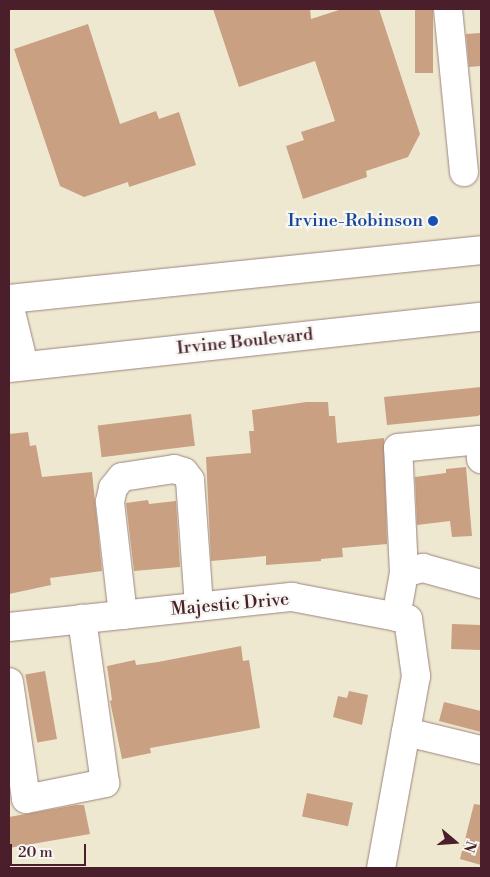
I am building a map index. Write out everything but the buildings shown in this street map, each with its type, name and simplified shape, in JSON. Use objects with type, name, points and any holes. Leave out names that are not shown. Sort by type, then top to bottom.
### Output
[{"type":"main road","points":[[448,9],[464,172]]},
{"type":"main road","points":[[9,299],[481,250]]},
{"type":"main road","points":[[9,304],[16,366]]},
{"type":"main road","name":"Irvine Boulevard","points":[[16,366],[481,317]]},
{"type":"main road","points":[[381,868],[416,676],[408,619],[396,617],[404,573],[398,448],[480,440],[481,459]]},
{"type":"main road","points":[[123,615],[110,502],[113,488],[122,477],[174,469],[184,472],[190,480],[199,607]]},
{"type":"main road","points":[[404,573],[423,568],[481,584]]},
{"type":"main road","name":"Majestic Drive","points":[[9,627],[292,598],[396,617]]},
{"type":"main road","points":[[9,682],[26,798],[105,783],[82,619]]},
{"type":"main road","points":[[406,732],[481,750]]},
{"type":"place","name":"Irvine-Robinson","points":[[433,221]]}]
